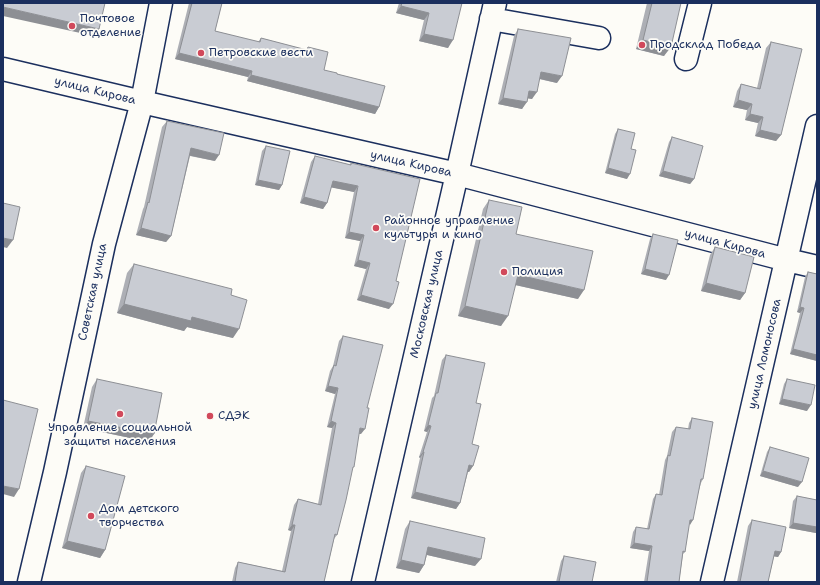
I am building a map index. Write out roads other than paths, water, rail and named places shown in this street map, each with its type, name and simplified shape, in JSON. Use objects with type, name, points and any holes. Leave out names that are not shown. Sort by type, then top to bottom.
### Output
[{"type":"street","name":"Советская улица","points":[[29,582],[55,472],[104,244],[142,102],[161,3]]},
{"type":"street","points":[[686,59],[700,3]]},
{"type":"street","points":[[493,11],[599,38]]},
{"type":"street","name":"Московская улица","points":[[363,582],[493,11]]},
{"type":"street","name":"улица Кирова","points":[[3,69],[457,174],[817,267]]},
{"type":"street","name":"улица Ломоносова","points":[[712,582],[817,126]]},
{"type":"place","name":"Почтовое отделение","points":[[72,26]]},
{"type":"place","name":"Продсклад Победа","points":[[642,45]]},
{"type":"place","name":"Петровские вести","points":[[201,53]]},
{"type":"place","name":"Районное управление культуры и кино","points":[[376,228]]},
{"type":"place","name":"Полиция","points":[[504,272]]},
{"type":"place","name":"Управление социальной защиты населения","points":[[120,414]]},
{"type":"place","name":"СДЭК","points":[[210,416]]},
{"type":"place","name":"Дом детского творчества","points":[[91,516]]}]
